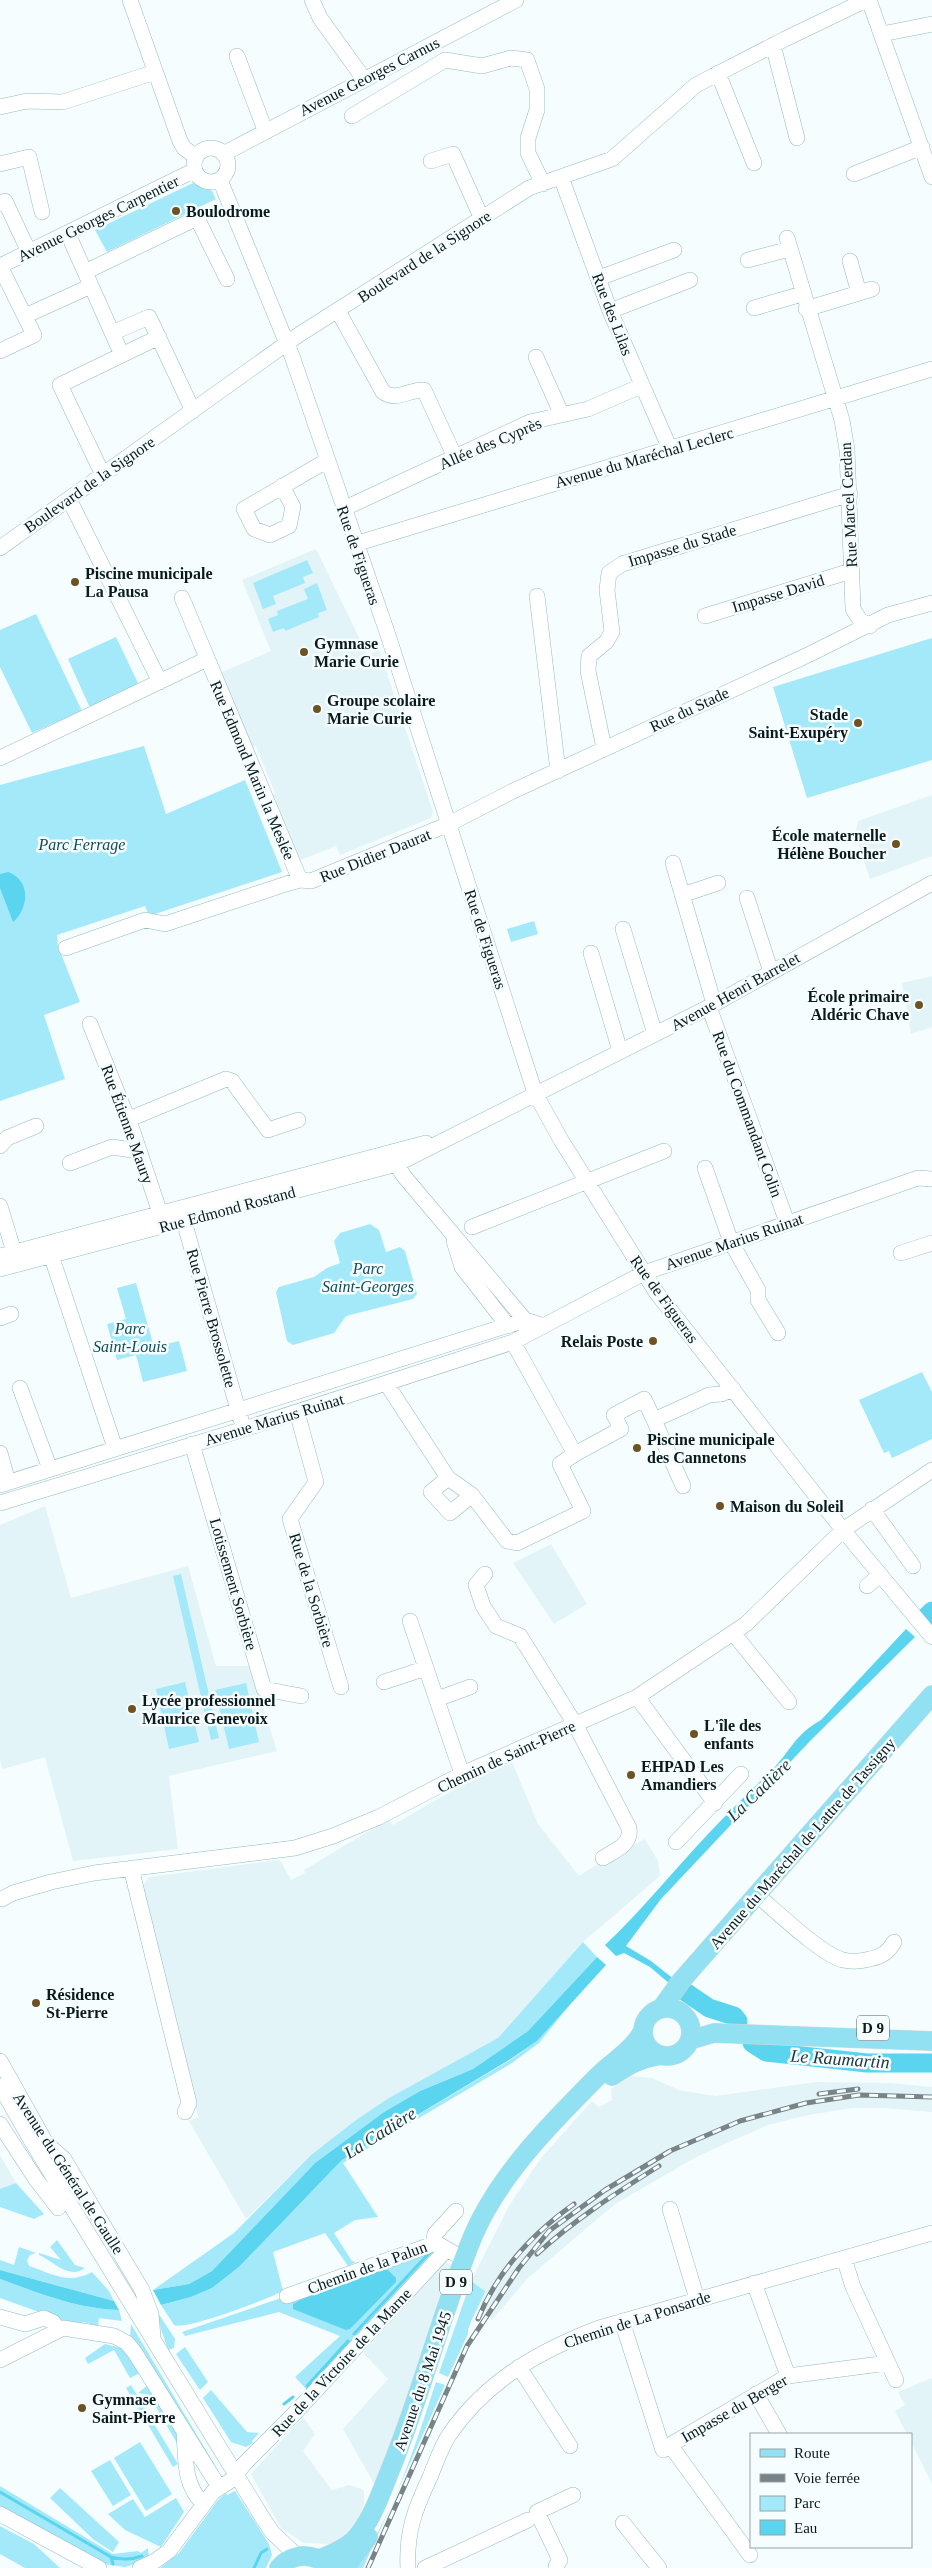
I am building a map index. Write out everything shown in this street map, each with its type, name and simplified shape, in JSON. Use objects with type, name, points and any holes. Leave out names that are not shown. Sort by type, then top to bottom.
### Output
[{"type":"main road","name":"Avenue du Maréchal de Lattre de Tassigny","points":[[676,2014],[672,2000],[676,1986],[932,1695]]},
{"type":"main road","points":[[676,2014],[691,2032],[690,2040],[678,2054],[670,2056],[660,2055],[648,2046],[644,2032],[649,2017],[676,2014]]},
{"type":"main road","name":"D 9","points":[[676,2014],[769,2034]]},
{"type":"main road","name":"D 9","points":[[814,2035],[879,2027],[932,2029]]},
{"type":"main road","name":"Avenue du 8 Mai 1945","points":[[325,2563],[354,2540],[366,2523],[380,2494],[411,2414],[464,2259],[482,2216],[520,2162],[575,2099],[603,2070],[637,2043],[644,2032]]},
{"type":"main road","name":"D 9","points":[[690,2040],[714,2033],[814,2035],[932,2041]]},
{"type":"main road","name":"Avenue du 8 Mai 1945","points":[[345,2568],[374,2528],[384,2506],[468,2270],[493,2215],[527,2164],[593,2091],[629,2064],[645,2057],[660,2055]]},
{"type":"main road","points":[[279,2567],[297,2556],[305,2555],[325,2563]]},
{"type":"street","points":[[130,0],[180,140],[196,164],[201,179],[206,181],[220,180],[228,166],[223,154],[219,150],[207,149],[196,164]]},
{"type":"street","points":[[312,0],[320,18],[364,78]]},
{"type":"street","name":"Avenue Georges Carnus","points":[[223,154],[265,130],[516,0]]},
{"type":"street","name":"Boulevard de la Signore","points":[[0,548],[287,344],[529,188],[612,159],[696,85],[866,0]]},
{"type":"street","points":[[869,0],[932,177]]},
{"type":"street","points":[[882,34],[932,24]]},
{"type":"street","points":[[773,45],[797,138]]},
{"type":"street","points":[[237,56],[265,130]]},
{"type":"street","points":[[352,116],[445,60],[482,66],[511,58],[527,60],[537,89],[537,110],[528,138],[528,153],[543,184]]},
{"type":"street","points":[[0,107],[27,100],[63,102],[155,72]]},
{"type":"street","points":[[718,73],[754,163]]},
{"type":"street","points":[[854,174],[922,147]]},
{"type":"street","points":[[430,161],[452,154],[482,219]]},
{"type":"street","points":[[0,164],[29,156],[42,212]]},
{"type":"street","name":"Avenue Georges Carpentier","points":[[0,266],[68,234],[196,164]]},
{"type":"street","name":"Rue des Lilas","points":[[561,177],[610,310],[641,386],[670,449]]},
{"type":"street","name":"Rue de Figueras","points":[[220,180],[287,344],[326,462],[386,630],[536,1093],[587,1182],[644,1273],[843,1530],[932,1637]]},
{"type":"street","points":[[0,204],[5,201],[29,252]]},
{"type":"street","points":[[25,316],[197,218],[227,279]]},
{"type":"street","points":[[68,234],[122,355]]},
{"type":"street","name":"Rue Marcel Cerdan","points":[[748,260],[788,243],[806,309],[836,399],[847,450],[853,609],[860,620],[870,626]]},
{"type":"street","points":[[599,278],[674,250]]},
{"type":"street","points":[[806,309],[865,291],[850,262]]},
{"type":"street","points":[[0,266],[34,335],[0,351]]},
{"type":"street","points":[[610,310],[690,280]]},
{"type":"street","points":[[754,308],[802,294]]},
{"type":"street","points":[[338,311],[383,392],[389,396],[397,397],[424,390],[455,457]]},
{"type":"street","points":[[112,333],[149,317],[193,411]]},
{"type":"street","points":[[103,475],[60,385],[159,338]]},
{"type":"street","points":[[536,357],[562,415]]},
{"type":"street","name":"Avenue du Maréchal Leclerc","points":[[355,544],[932,369]]},
{"type":"street","name":"Allée des Cyprès","points":[[343,509],[530,422],[588,409],[641,386]]},
{"type":"street","points":[[282,486],[326,462]]},
{"type":"street","name":"Impasse du Stade","points":[[604,748],[588,671],[589,656],[606,642],[612,632],[607,590],[610,573],[622,564],[850,494]]},
{"type":"street","points":[[68,499],[160,682]]},
{"type":"street","name":"Impasse David","points":[[705,616],[851,571]]},
{"type":"street","points":[[537,596],[558,770]]},
{"type":"street","name":"Rue Edmond Marin la Meslée","points":[[182,598],[300,880]]},
{"type":"street","name":"Rue du Stade","points":[[449,824],[604,748],[870,626],[888,615],[932,603]]},
{"type":"street","points":[[0,758],[207,659]]},
{"type":"street","name":"Rue Didier Daurat","points":[[66,948],[145,920],[165,924],[300,880],[305,882],[315,879],[449,824]]},
{"type":"street","name":"Rue du Commandant Colin","points":[[673,863],[711,1006],[787,1222]]},
{"type":"street","points":[[682,895],[718,883]]},
{"type":"street","name":"Avenue Henri Barrelet","points":[[536,1093],[711,1006],[932,883]]},
{"type":"street","points":[[747,898],[771,972]]},
{"type":"street","points":[[623,929],[655,1034]]},
{"type":"street","points":[[591,953],[620,1051]]},
{"type":"street","name":"Rue Étienne Maury","points":[[90,1024],[139,1151],[162,1219]]},
{"type":"street","points":[[127,1120],[226,1079],[232,1081],[268,1130],[298,1120]]},
{"type":"street","name":"Rue Edmond Rostand","points":[[7,1254],[182,1214],[393,1157],[450,1138],[536,1093]]},
{"type":"street","points":[[0,1146],[7,1138],[36,1126]]},
{"type":"street","points":[[70,1163],[112,1147],[139,1151]]},
{"type":"street","points":[[472,1226],[664,1151]]},
{"type":"street","points":[[393,1157],[403,1175],[524,1320],[544,1326]]},
{"type":"street","points":[[705,1168],[731,1242],[758,1290],[758,1300],[778,1332]]},
{"type":"street","name":"Avenue Marius Ruinat","points":[[0,1503],[244,1429],[513,1342],[644,1273],[918,1178],[932,1179]]},
{"type":"street","points":[[0,1206],[7,1254]]},
{"type":"street","name":"Rue Pierre Brossolette","points":[[182,1214],[244,1429]]},
{"type":"street","name":"Rue Edmond Rostand","points":[[0,1269],[162,1219]]},
{"type":"street","points":[[451,1232],[462,1267],[508,1326]]},
{"type":"street","points":[[932,1243],[905,1258],[929,1254],[932,1248]]},
{"type":"street","points":[[50,1255],[115,1448]]},
{"type":"street","name":"Avenue Marius Ruinat","points":[[4,1483],[524,1320]]},
{"type":"street","points":[[513,1342],[575,1454]]},
{"type":"street","points":[[386,1384],[448,1478],[472,1495],[506,1541],[517,1543],[582,1511],[560,1464],[621,1430],[614,1415],[644,1399],[683,1486]]},
{"type":"street","points":[[20,1388],[50,1469]]},
{"type":"street","points":[[654,1420],[709,1394],[721,1394],[733,1389]]},
{"type":"street","name":"Rue de la Sorbière","points":[[297,1412],[316,1482],[290,1519],[341,1687]]},
{"type":"street","name":"Lotissement Sorbière","points":[[192,1444],[264,1689],[301,1696]]},
{"type":"street","points":[[0,1453],[4,1483]]},
{"type":"street","name":"Chemin de Saint-Pierre","points":[[3,1898],[84,1875],[295,1848],[333,1836],[379,1816],[462,1774],[637,1697],[746,1624],[843,1530],[932,1470]]},
{"type":"street","points":[[448,1478],[431,1492],[450,1514],[472,1495]]},
{"type":"street","points":[[872,1509],[913,1566]]},
{"type":"street","points":[[485,1574],[476,1585],[483,1606],[496,1626],[520,1636],[575,1724],[630,1832],[627,1842],[602,1858]]},
{"type":"street","points":[[867,1586],[880,1575]]},
{"type":"street","points":[[410,1621],[462,1774]]},
{"type":"street","points":[[733,1632],[789,1702]]},
{"type":"street","points":[[384,1682],[426,1668]]},
{"type":"street","points":[[437,1700],[470,1687]]},
{"type":"street","points":[[637,1697],[715,1803]]},
{"type":"street","points":[[676,1842],[741,1774]]},
{"type":"street","points":[[131,1868],[189,2103],[185,2112]]},
{"type":"street","points":[[757,1895],[827,1952],[842,1960],[860,1961],[879,1957],[890,1950],[894,1942]]},
{"type":"street","name":"Avenue du Général de Gaulle","points":[[0,2061],[46,2143],[64,2159],[142,2290],[145,2314],[153,2340],[272,2532]]},
{"type":"street","name":"Avenue du Général de Gaulle","points":[[0,2086],[36,2149],[125,2291],[145,2314]]},
{"type":"street","points":[[0,2124],[35,2178],[58,2208]]},
{"type":"street","points":[[670,2209],[697,2300]]},
{"type":"street","name":"Rue de la Victoire de la Marne","points":[[140,2568],[155,2562],[169,2551],[203,2503],[219,2487],[237,2474],[439,2247],[435,2234],[456,2211]]},
{"type":"street","name":"Chemin de La Ponsarde","points":[[408,2568],[406,2544],[411,2521],[448,2437],[474,2402],[519,2367],[561,2342],[622,2322],[932,2233]]},
{"type":"street","points":[[439,2247],[464,2259]]},
{"type":"street","name":"Chemin de la Palun","points":[[287,2296],[439,2247]]},
{"type":"street","points":[[844,2258],[852,2287],[896,2380]]},
{"type":"street","points":[[754,2283],[788,2376]]},
{"type":"street","points":[[0,2317],[25,2324],[44,2318],[53,2322],[58,2329]]},
{"type":"street","points":[[622,2322],[663,2450],[670,2445],[750,2555]]},
{"type":"street","points":[[0,2360],[58,2329],[114,2336],[127,2343],[136,2353],[184,2428],[219,2487]]},
{"type":"street","name":"Impasse du Berger","points":[[670,2445],[788,2376],[888,2363]]},
{"type":"street","points":[[519,2367],[570,2446]]},
{"type":"street","points":[[756,2394],[778,2433]]},
{"type":"street","points":[[184,2428],[188,2484],[195,2496],[203,2503]]},
{"type":"street","points":[[555,2567],[560,2560],[537,2512],[574,2495]]},
{"type":"street","points":[[0,2514],[99,2568]]},
{"type":"street","points":[[425,2568],[528,2520]]},
{"type":"street","points":[[623,2523],[659,2568]]},
{"type":"street","points":[[272,2532],[297,2556]]},
{"type":"street","points":[[272,2532],[278,2549],[279,2567]]},
{"type":"shaded area","name":"Groupe scolaire Marie Curie","points":[[316,549],[368,656],[379,649],[433,812],[431,818],[340,855],[336,846],[298,861],[272,796],[275,793],[256,746],[251,747],[220,673],[271,651],[242,580]]},
{"type":"shaded area","name":"École maternelle Hélène Boucher","points":[[932,795],[932,856],[870,879],[855,833],[858,821]]},
{"type":"shaded area","name":"École primaire Aldéric Chave","points":[[932,976],[932,1027],[911,1034],[902,983]]},
{"type":"shaded area","name":"Lycée professionnel Maurice Genevoix","points":[[45,1506],[71,1598],[188,1566],[216,1666],[250,1666],[277,1751],[169,1776],[178,1849],[73,1861],[45,1757],[3,1769],[0,1760],[0,1525]]},
{"type":"shaded area","points":[[551,1544],[587,1604],[554,1624],[513,1563]]},
{"type":"shaded area","points":[[510,1757],[538,1824],[579,1876],[629,1844],[632,1846],[645,1839],[658,1861],[660,1876],[583,1942],[498,2038],[356,2120],[311,2155],[246,2219],[189,2121],[198,2117],[163,1973],[140,1890],[149,1877],[280,1860],[291,1880],[305,1873],[304,1870],[389,1819],[393,1825]]},
{"type":"shaded area","points":[[629,2076],[652,2078],[679,2090],[715,2096],[817,2082],[891,2083],[932,2087],[932,2112],[884,2108],[852,2108],[809,2115],[768,2125],[698,2156],[615,2204],[528,2278],[492,2320],[481,2305],[484,2291],[471,2281],[509,2206],[541,2158],[592,2101],[599,2107],[612,2100],[611,2089]]},
{"type":"shaded area","points":[[0,2155],[16,2183],[0,2189]]},
{"type":"shaded area","points":[[445,2261],[454,2267],[376,2487],[343,2429],[388,2379],[363,2353]]},
{"type":"shaded area","points":[[932,2378],[932,2484],[912,2444],[912,2433],[906,2433],[895,2411],[905,2405],[898,2392]]},
{"type":"shaded area","points":[[303,2417],[315,2434],[303,2451],[332,2490],[349,2485],[364,2490],[364,2504],[358,2519],[336,2544],[304,2543],[281,2528],[251,2474]]},
{"type":"green space","points":[[193,183],[212,191],[216,199],[107,252],[95,230]]},
{"type":"green space","points":[[307,560],[313,573],[303,577],[305,583],[273,596],[276,604],[263,609],[253,583]]},
{"type":"green space","points":[[317,583],[327,610],[318,613],[319,617],[285,631],[284,628],[273,632],[268,619],[278,615],[277,611],[308,599],[304,589]]},
{"type":"green space","points":[[36,614],[82,711],[32,733],[0,667],[0,630]]},
{"type":"green space","points":[[116,637],[139,685],[90,708],[68,659]]},
{"type":"green space","name":"Stade Saint-Exupéry","points":[[932,638],[932,760],[807,798],[773,687]]},
{"type":"green space","name":"Parc Ferrage","points":[[144,746],[166,814],[245,780],[282,872],[149,916],[145,906],[57,935],[58,946],[80,1002],[44,1015],[65,1079],[0,1101],[0,785]]},
{"type":"green space","points":[[534,921],[538,934],[511,942],[507,929]]},
{"type":"green space","name":"Parc Saint-Georges","points":[[370,1224],[379,1230],[386,1252],[400,1247],[405,1251],[417,1294],[413,1299],[346,1316],[334,1333],[293,1345],[287,1341],[276,1292],[279,1287],[314,1277],[327,1268],[340,1263],[334,1241],[340,1233]]},
{"type":"green space","name":"Parc Saint-Louis","points":[[136,1283],[154,1347],[179,1341],[187,1371],[143,1382],[136,1355],[117,1360],[107,1324],[126,1319],[117,1288]]},
{"type":"green space","points":[[922,1372],[932,1392],[932,1439],[892,1458],[889,1451],[884,1453],[859,1400]]},
{"type":"green space","points":[[181,1574],[219,1738],[211,1740],[173,1576]]},
{"type":"green space","points":[[185,1682],[199,1742],[169,1749],[156,1689]]},
{"type":"green space","points":[[246,1683],[259,1742],[229,1749],[215,1690]]},
{"type":"green space","points":[[583,1942],[597,1957],[528,2031],[473,2069],[420,2091],[384,2112],[315,2163],[212,2271],[189,2284],[153,2290],[234,2233],[311,2155],[356,2120],[389,2098],[498,2038]]},
{"type":"green space","points":[[573,2001],[539,2043],[512,2063],[343,2163],[378,2217],[355,2220],[334,2233],[352,2261],[356,2262],[348,2266],[325,2233],[273,2252],[283,2291],[261,2301],[209,2319],[181,2326],[174,2325],[161,2305],[191,2297],[212,2288],[239,2267],[342,2160],[510,2060],[537,2041]]},
{"type":"green space","points":[[16,2183],[44,2214],[34,2219],[0,2207],[0,2189]]},
{"type":"green space","points":[[57,2240],[75,2265],[85,2268],[73,2272],[67,2271],[39,2255],[39,2253],[61,2260],[50,2247]]},
{"type":"green space","points":[[19,2247],[36,2253],[30,2255],[27,2260],[29,2266],[53,2275],[75,2278],[92,2272],[109,2291],[114,2301],[0,2270],[0,2260],[14,2265]]},
{"type":"green space","points":[[430,2247],[436,2250],[307,2390],[295,2377],[340,2336],[279,2312],[185,2336],[182,2332]]},
{"type":"green space","points":[[0,2279],[44,2295],[88,2307],[119,2310],[122,2321],[99,2318],[98,2326],[83,2322],[78,2326],[0,2298]]},
{"type":"green space","points":[[471,2281],[485,2291],[448,2377],[439,2373]]},
{"type":"green space","points":[[153,2305],[175,2339],[174,2348],[168,2350]]},
{"type":"green space","points":[[131,2324],[216,2467],[214,2471],[130,2338]]},
{"type":"green space","points":[[105,2344],[125,2349],[140,2373],[130,2378],[114,2350],[88,2364],[85,2358]]},
{"type":"green space","points":[[185,2347],[208,2382],[200,2390],[176,2354]]},
{"type":"green space","points":[[436,2382],[445,2385],[394,2498],[412,2454]]},
{"type":"green space","points":[[131,2385],[178,2464],[173,2467],[126,2388]]},
{"type":"green space","points":[[148,2385],[181,2436],[181,2450],[149,2395],[138,2393]]},
{"type":"green space","points":[[211,2390],[247,2432],[259,2433],[252,2441],[253,2443],[246,2447],[231,2442],[203,2398]]},
{"type":"green space","points":[[140,2442],[172,2494],[146,2511],[114,2458]]},
{"type":"green space","points":[[110,2460],[131,2495],[113,2506],[91,2471]]},
{"type":"green space","points":[[0,2486],[113,2554],[138,2551],[141,2553],[148,2548],[149,2560],[125,2567],[96,2563],[0,2510]]},
{"type":"green space","points":[[60,2488],[119,2542],[113,2552],[94,2540],[50,2498]]},
{"type":"green space","points":[[235,2491],[269,2544],[272,2555],[266,2568],[160,2568],[179,2553],[218,2500],[226,2493],[227,2495]]},
{"type":"green space","points":[[176,2498],[184,2512],[161,2547],[125,2530],[108,2514],[133,2499],[145,2517]]},
{"type":"green space","points":[[391,2505],[363,2568],[355,2568],[382,2525]]},
{"type":"green space","points":[[0,2526],[34,2544],[60,2568],[25,2568],[0,2554]]},
{"type":"water","points":[[8,872],[21,881],[25,895],[22,909],[13,922],[0,888],[0,874]]},
{"type":"water","points":[[906,1629],[915,1637],[811,1740],[661,1899],[626,1946],[651,1961],[675,1980],[670,1984],[650,1967],[624,1953],[616,1956],[605,1945],[709,1833],[771,1771],[798,1738],[821,1720]]},
{"type":"water","points":[[597,1957],[606,1965],[537,2041],[509,2060],[342,2160],[239,2267],[212,2288],[191,2297],[161,2305],[153,2290],[189,2284],[212,2271],[315,2163],[384,2112],[420,2091],[473,2069],[528,2031]]},
{"type":"water","points":[[383,2269],[388,2270],[396,2278],[396,2282],[350,2329],[346,2330],[293,2309],[293,2304],[300,2300]]},
{"type":"water","points":[[0,2270],[114,2301],[119,2310],[88,2307],[44,2295],[0,2279]]},
{"type":"waterway","name":"La Cadière","points":[[926,1617],[932,1611]]},
{"type":"waterway","name":"Le Raumartin","points":[[684,1991],[709,2008],[734,2016],[738,2021]]},
{"type":"waterway","name":"Le Raumartin","points":[[752,2043],[766,2052],[867,2063],[932,2063]]},
{"type":"waterway","points":[[354,2334],[430,2252]]},
{"type":"waterway","points":[[307,2386],[348,2341]]},
{"type":"waterway","points":[[284,2404],[293,2397]]},
{"type":"waterway","points":[[0,2492],[111,2557],[113,2564]]},
{"type":"waterway","points":[[254,2568],[261,2553],[267,2549]]},
{"type":"waterway","points":[[111,2557],[126,2559],[142,2556]]},
{"type":"railway","points":[[819,2094],[858,2089]]},
{"type":"railway","points":[[368,2568],[467,2346],[519,2268],[549,2231],[605,2190],[670,2151],[740,2121],[806,2103],[859,2095],[932,2097]]},
{"type":"railway","points":[[537,2254],[581,2218],[659,2166]]},
{"type":"railway","points":[[478,2319],[495,2285],[518,2255],[544,2228],[574,2204]]},
{"type":"place","name":"Boulodrome","points":[[176,211]]},
{"type":"place","name":"Piscine municipale La Pausa","points":[[75,582]]},
{"type":"place","name":"Gymnase Marie Curie","points":[[304,652]]},
{"type":"place","name":"Groupe scolaire Marie Curie","points":[[317,709]]},
{"type":"place","name":"Stade Saint-Exupéry","points":[[858,723]]},
{"type":"place","name":"École maternelle Hélène Boucher","points":[[896,844]]},
{"type":"place","name":"École primaire Aldéric Chave","points":[[919,1005]]},
{"type":"place","name":"Relais Poste","points":[[653,1341]]},
{"type":"place","name":"Piscine municipale des Cannetons","points":[[637,1448]]},
{"type":"place","name":"Maison du Soleil","points":[[720,1506]]},
{"type":"place","name":"Lycée professionnel Maurice Genevoix","points":[[132,1709]]},
{"type":"place","name":"L'île des enfants","points":[[694,1734]]},
{"type":"place","name":"EHPAD Les Amandiers","points":[[631,1775]]},
{"type":"place","name":"Résidence St-Pierre","points":[[36,2003]]},
{"type":"place","name":"Gymnase Saint-Pierre","points":[[82,2408]]}]
